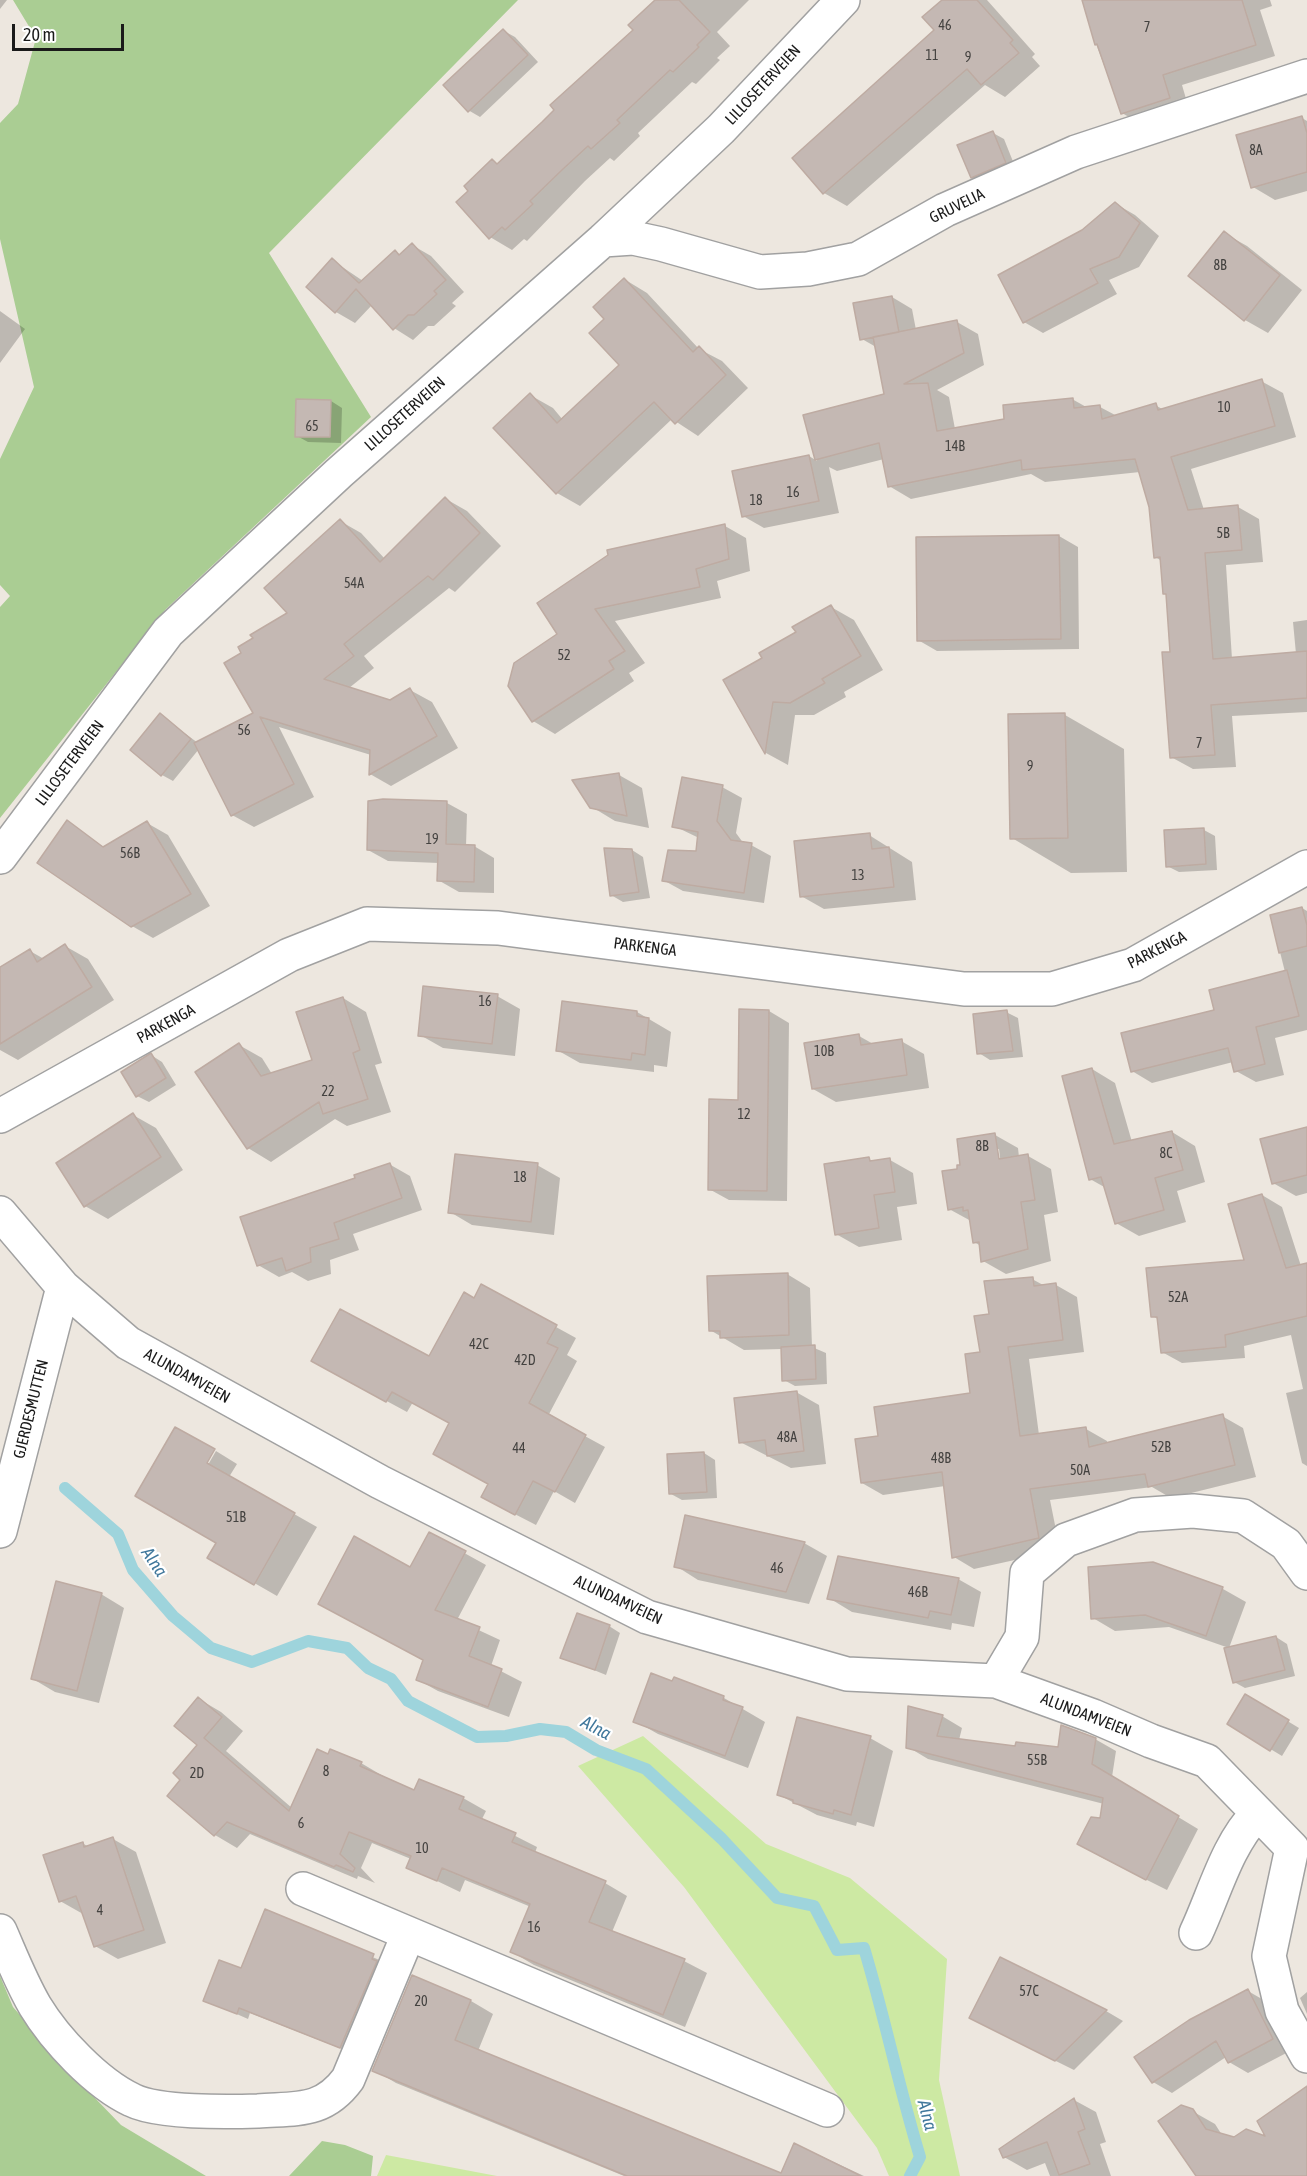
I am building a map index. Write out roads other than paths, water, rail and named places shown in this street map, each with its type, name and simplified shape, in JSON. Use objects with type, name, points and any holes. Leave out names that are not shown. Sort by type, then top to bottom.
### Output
[{"type":"street","name":"LILLOSETERVEIEN","points":[[0,857],[168,632],[339,473],[603,240],[721,129],[843,0]]},
{"type":"street","name":"GRUVELIA","points":[[603,240],[633,238],[760,272],[808,269],[858,259],[945,210],[1076,152],[1307,76]]},
{"type":"street","name":"PARKENGA","points":[[0,1116],[289,955],[367,924],[498,928],[964,989],[1052,989],[1134,965],[1307,867]]},
{"type":"street","name":"ALUNDAMVEIEN","points":[[0,1213],[63,1287],[128,1343],[380,1482],[647,1617],[847,1674],[996,1682],[1093,1716],[1151,1742],[1207,1761],[1292,1848],[1269,1956],[1282,2011],[1307,2056]]},
{"type":"street","name":"GJERDESMUTTEN","points":[[0,1531],[63,1287]]},
{"type":"street","points":[[996,1682],[1022,1637],[1027,1573],[1066,1540],[1136,1515],[1193,1511],[1243,1516],[1286,1544],[1307,1573]]},
{"type":"street","points":[[1196,1933],[1233,1850],[1247,1823],[1257,1814]]},
{"type":"street","points":[[303,1889],[827,2110]]},
{"type":"street","points":[[0,1931],[35,2006],[85,2069],[132,2101],[163,2108],[246,2111],[313,2107],[336,2096],[348,2079],[408,1935]]},
{"type":"waterway","name":"Alna","points":[[65,1488],[118,1534],[133,1570],[173,1616],[211,1648],[252,1662],[308,1641],[347,1648],[368,1668],[391,1679],[408,1701],[477,1737],[506,1736],[540,1729],[566,1732],[596,1750],[646,1769],[722,1839],[777,1898],[814,1906],[837,1950],[864,1948],[920,2157],[910,2176]]}]
